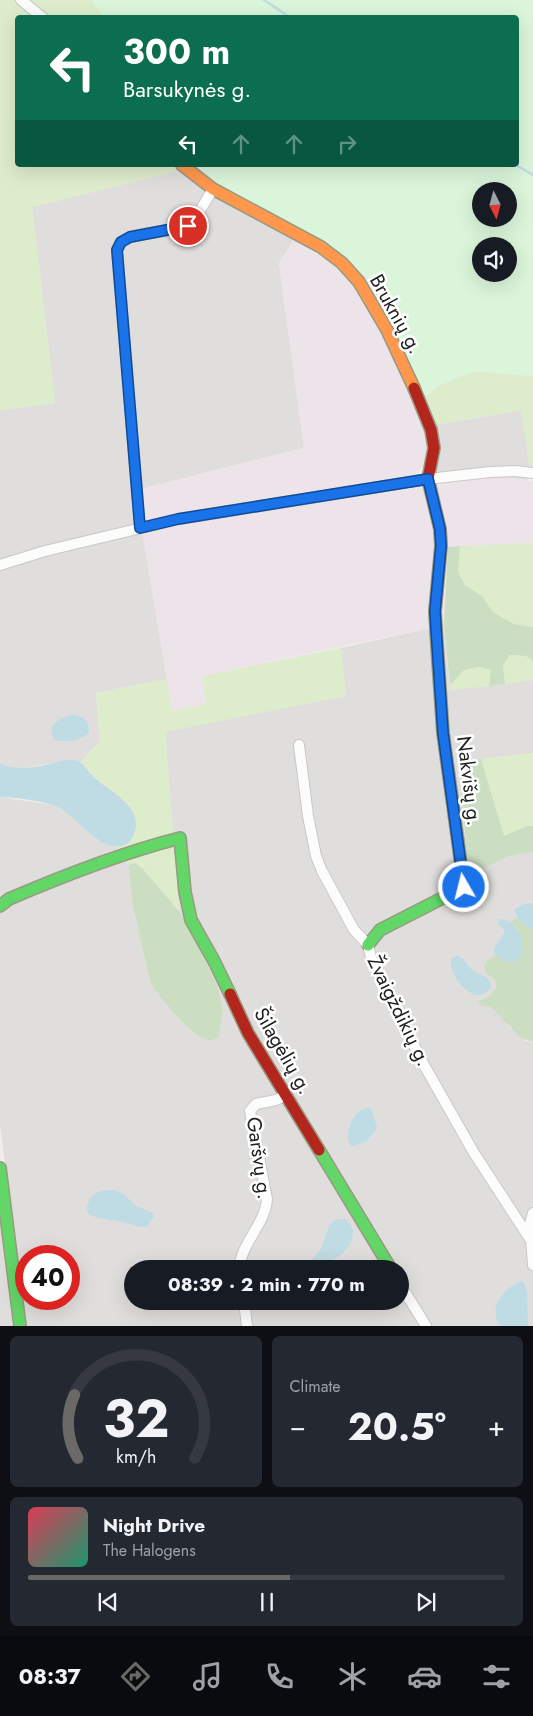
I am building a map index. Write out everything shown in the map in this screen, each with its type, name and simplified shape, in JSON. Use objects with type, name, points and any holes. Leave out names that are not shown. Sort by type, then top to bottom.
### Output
[{"type":"street","points":[[21,0],[39,15]]},
{"type":"street","name":"Bruknių g.","points":[[184,167],[213,190],[321,247],[342,263],[359,282],[387,330],[431,430],[434,448],[428,479]]},
{"type":"street","points":[[140,528],[117,250],[121,242],[130,237],[188,226],[195,219],[213,190]]},
{"type":"street","points":[[0,565],[45,551],[178,519],[428,479],[490,472],[516,471],[533,473]]},
{"type":"street","name":"Nakvišų g.","points":[[368,945],[380,930],[464,887],[443,733],[435,611],[441,546],[440,529],[428,479]]},
{"type":"street","name":"Žvaigždikių g.","points":[[299,745],[308,816],[316,856],[322,871],[354,930],[368,945],[372,961],[424,1065],[474,1153],[530,1239],[533,1265]]},
{"type":"street","name":"Šilagėlių g.","points":[[0,906],[8,898],[24,894],[50,880],[141,848],[180,838],[184,892],[191,920],[214,961],[248,1033],[386,1260]]},
{"type":"street","name":"Garšvų g.","points":[[241,1260],[242,1253],[262,1218],[268,1199],[250,1111],[256,1104],[276,1100],[286,1095]]},
{"type":"street","points":[[0,1168],[20,1326]]},
{"type":"street","points":[[530,1239],[530,1224],[533,1212]]},
{"type":"street","points":[[409,1299],[426,1326]]},
{"type":"street","points":[[245,1310],[247,1326]]},
{"type":"shaded area","points":[[198,167],[214,181],[243,199],[300,230],[279,263],[304,448],[141,489],[143,521],[0,559],[0,410],[55,403],[32,207]]},
{"type":"shaded area","points":[[300,230],[382,286],[389,297],[391,314],[424,398],[428,454],[424,464],[415,475],[143,521],[141,489],[304,448],[279,263]]},
{"type":"shaded area","points":[[521,410],[530,468],[527,480],[485,478],[438,484],[434,425]]},
{"type":"shaded area","points":[[485,478],[510,478],[533,481],[533,543],[448,547],[444,625],[202,676],[207,704],[172,711],[142,531],[265,510]]},
{"type":"shaded area","points":[[142,531],[167,679],[96,693],[100,741],[81,762],[74,760],[15,769],[6,767],[0,763],[0,569],[94,542]]},
{"type":"shaded area","points":[[444,625],[450,690],[533,680],[533,753],[458,762],[469,875],[510,856],[533,852],[533,903],[524,904],[514,909],[516,917],[510,923],[518,929],[486,973],[495,980],[496,988],[487,998],[477,1000],[482,1005],[491,1006],[526,1041],[533,1042],[533,1326],[26,1326],[24,1310],[80,1310],[80,1245],[16,1245],[0,1125],[0,797],[54,805],[68,813],[98,840],[116,847],[128,865],[133,907],[150,981],[154,989],[191,1030],[219,1036],[223,1010],[217,985],[188,925],[179,911],[165,731],[346,696],[341,648]]},
{"type":"shaded area","points":[[0,1223],[13,1326],[0,1326]]},
{"type":"green space","points":[[0,0],[91,0],[103,15],[15,15],[15,167],[193,167],[32,207],[55,403],[0,410]]},
{"type":"green space","points":[[91,0],[533,0],[533,376],[474,371],[440,385],[424,398],[391,314],[389,297],[382,286],[214,181],[198,167],[519,167],[519,15],[103,15]]},
{"type":"green space","points":[[474,371],[533,376],[533,468],[530,468],[521,410],[434,425],[424,398],[440,385]]},
{"type":"green space","points":[[533,543],[533,627],[514,624],[493,612],[482,596],[465,585],[458,572],[460,546]]},
{"type":"green space","points":[[460,546],[458,572],[465,585],[482,596],[493,612],[514,624],[533,627],[533,661],[526,656],[510,655],[503,665],[505,684],[489,686],[491,670],[479,667],[464,670],[450,685],[444,625],[448,547]]},
{"type":"green space","points":[[341,648],[346,696],[165,732],[179,911],[142,868],[135,863],[128,865],[116,847],[125,845],[132,838],[136,823],[114,792],[93,776],[81,762],[100,741],[96,693],[167,679],[172,711],[206,704],[202,676]]},
{"type":"green space","points":[[510,655],[526,656],[533,661],[533,680],[505,684],[503,665]]},
{"type":"green space","points":[[479,667],[492,670],[489,686],[450,690],[450,685],[463,670]]},
{"type":"green space","points":[[533,753],[533,826],[527,826],[504,837],[481,759]]},
{"type":"green space","points":[[481,759],[504,836],[527,826],[533,826],[533,852],[510,856],[469,875],[458,761]]},
{"type":"green space","points":[[135,863],[142,868],[179,911],[188,925],[217,985],[223,1010],[219,1036],[214,1039],[208,1040],[194,1033],[154,989],[150,981],[133,907],[128,865]]},
{"type":"green space","points":[[516,917],[533,930],[533,1042],[521,1038],[491,1007],[482,1006],[476,1001],[487,998],[496,988],[495,980],[486,973],[484,967],[488,960],[496,955],[498,958],[518,929],[510,923]]},
{"type":"water","points":[[70,715],[82,717],[87,722],[89,733],[73,741],[55,740],[51,731],[52,727],[57,721]]},
{"type":"water","points":[[74,760],[82,763],[91,774],[130,807],[136,824],[130,841],[124,845],[106,844],[97,839],[61,809],[53,805],[0,797],[0,763],[6,766],[23,768]]},
{"type":"water","points":[[533,903],[533,930],[518,920],[514,909],[524,904]]},
{"type":"water","points":[[499,919],[511,923],[520,935],[522,950],[515,962],[503,961],[494,954],[494,949],[504,933],[504,929],[498,925]]},
{"type":"water","points":[[457,956],[464,960],[472,970],[488,979],[491,986],[485,993],[478,995],[471,993],[458,981],[451,964],[452,957]]},
{"type":"water","points":[[368,1108],[371,1109],[377,1127],[376,1130],[367,1141],[352,1147],[348,1139],[350,1125],[357,1113]]},
{"type":"water","points":[[114,1190],[124,1194],[136,1206],[153,1213],[154,1217],[147,1226],[140,1227],[90,1215],[86,1210],[92,1196],[99,1192]]},
{"type":"water","points":[[345,1219],[353,1229],[352,1240],[349,1246],[341,1255],[332,1260],[312,1260],[321,1249],[329,1226],[335,1220]]},
{"type":"water","points":[[523,1281],[527,1292],[528,1326],[500,1326],[495,1312],[500,1299],[510,1288]]},
{"type":"waterway","points":[[264,0],[286,15]]},
{"type":"waterway","points":[[519,167],[533,175]]},
{"type":"traffic: fast","points":[[0,906],[9,899],[72,873],[136,850],[180,838],[185,892],[191,920],[230,994]]},
{"type":"traffic: fast","points":[[368,945],[380,930],[464,887],[458,842]]},
{"type":"traffic: fast","points":[[319,1150],[386,1260]]},
{"type":"traffic: fast","points":[[0,1168],[20,1326]]},
{"type":"traffic: slow","points":[[185,167],[213,189],[321,247],[342,263],[359,282],[387,330],[414,388]]},
{"type":"traffic: slow","points":[[437,646],[443,733],[458,842]]},
{"type":"traffic: jam","points":[[414,388],[431,430],[434,448],[428,479],[440,529],[441,546],[435,611],[437,646]]},
{"type":"traffic: jam","points":[[230,994],[248,1033],[319,1150]]},
{"type":"route","points":[[188,226],[130,237],[121,242],[117,250],[140,528],[178,519],[428,479],[440,529],[441,546],[435,611],[443,733],[464,887]]}]
